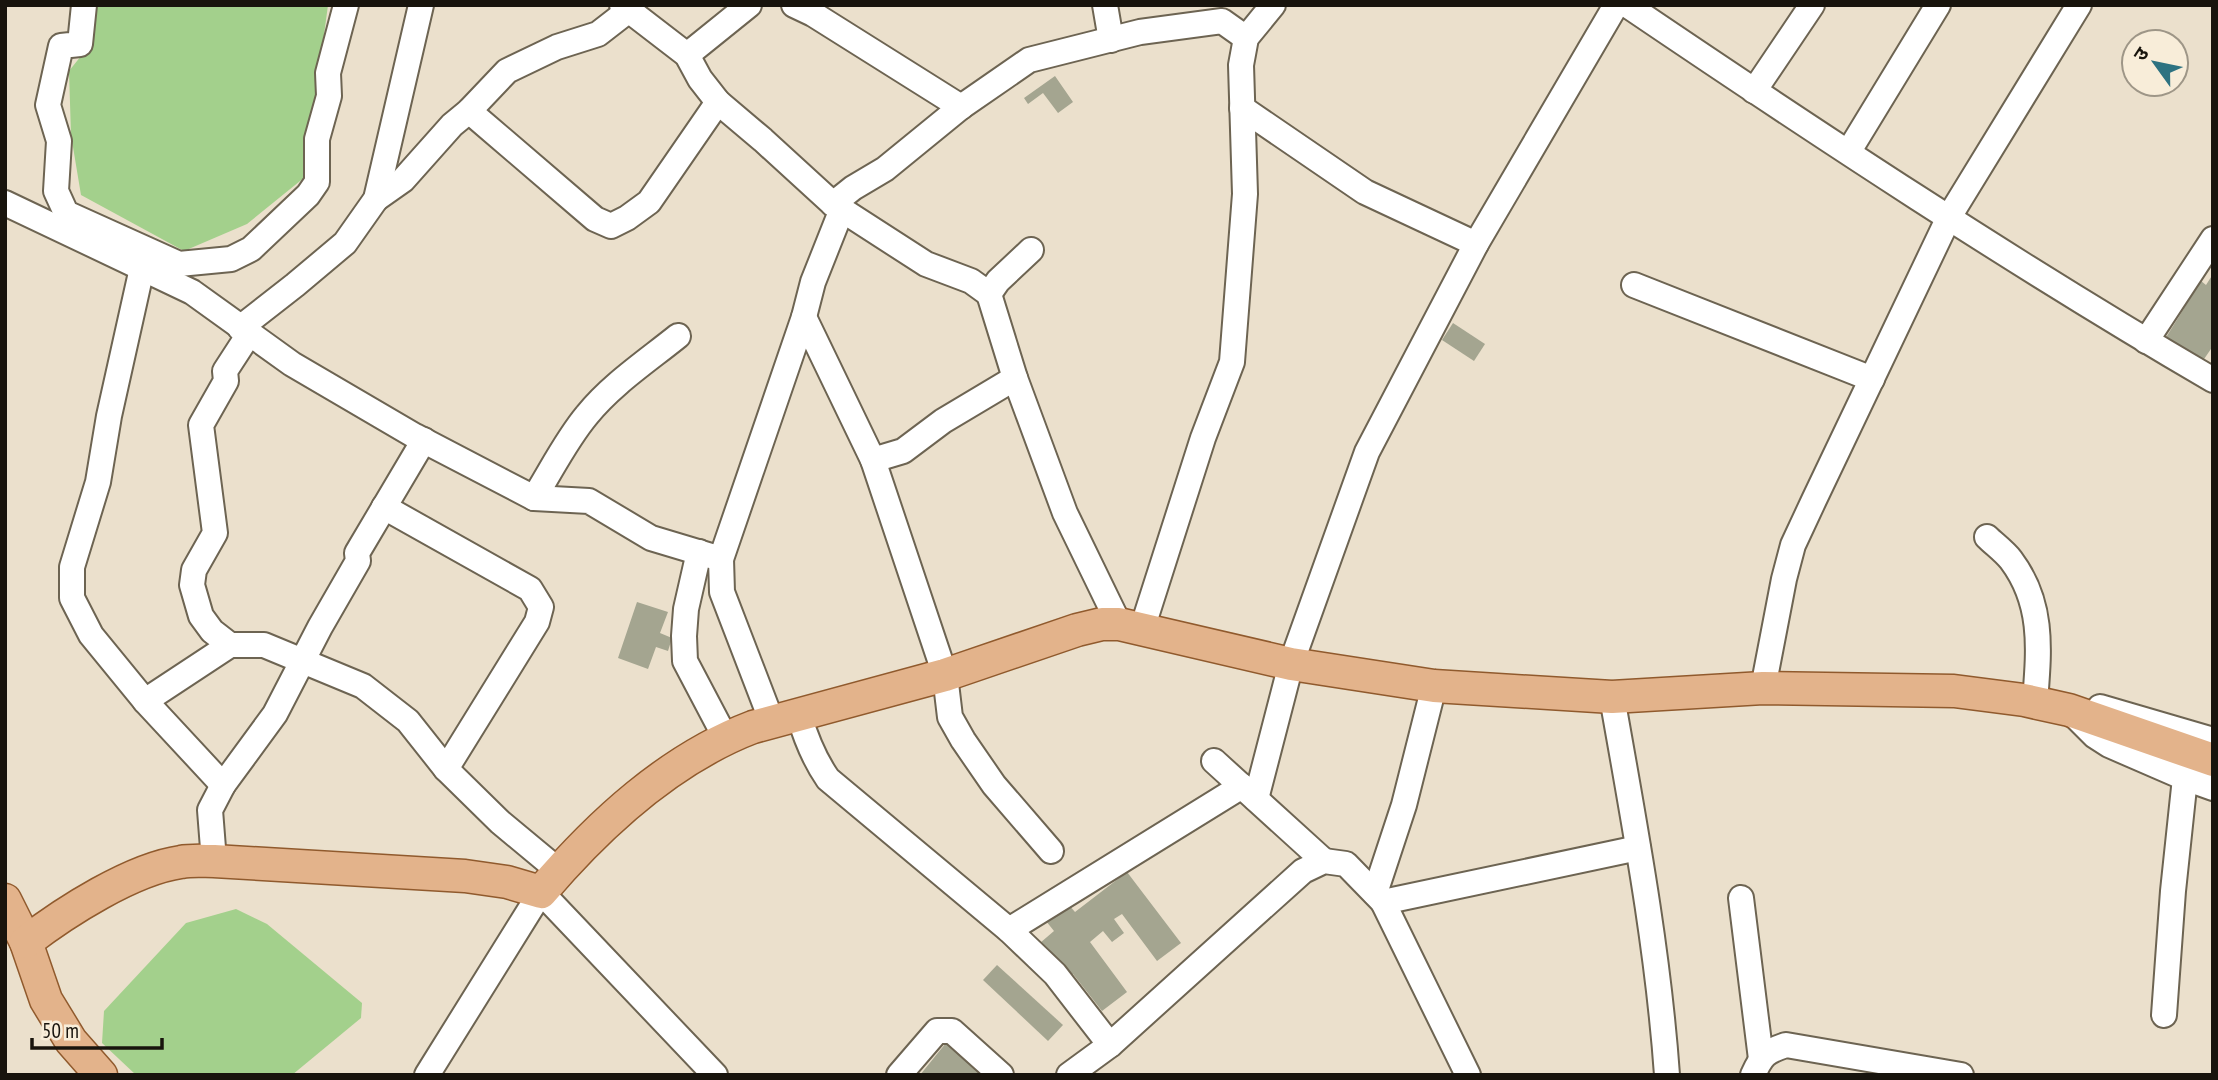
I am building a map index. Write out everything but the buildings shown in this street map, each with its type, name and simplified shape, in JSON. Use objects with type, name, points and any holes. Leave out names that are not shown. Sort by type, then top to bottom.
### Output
[{"type":"main road","points":[[26,942],[55,920],[103,892],[144,873],[180,862],[214,861],[465,876],[507,882],[550,882],[592,836],[664,776],[725,737],[946,675],[1102,624],[1130,626],[1291,664],[1434,687],[1612,697],[1763,688],[1954,691],[2035,702],[2069,710],[2213,760]]},
{"type":"main road","points":[[5,900],[26,942],[46,1000],[71,1041],[101,1075]]},
{"type":"street","points":[[84,5],[80,44],[61,46],[48,105],[59,141],[56,191],[66,213],[192,292],[292,364],[424,440],[534,498],[589,501],[651,538],[710,555]]},
{"type":"street","points":[[5,203],[154,267],[231,259],[251,249],[317,182],[317,139],[330,96],[328,73],[346,5]]},
{"type":"street","points":[[376,199],[421,5]]},
{"type":"street","points":[[687,55],[749,5]]},
{"type":"street","points":[[794,5],[813,14],[961,107]]},
{"type":"street","points":[[1105,5],[1111,40]]},
{"type":"street","points":[[1130,626],[1232,362],[1245,194],[1241,65],[1246,38],[1273,5]]},
{"type":"street","points":[[1009,930],[1249,793],[1291,664],[1367,452],[1476,244],[1616,5]]},
{"type":"street","points":[[1628,5],[1754,91],[1949,217],[2213,380]]},
{"type":"street","points":[[1754,91],[1812,5]]},
{"type":"street","points":[[1849,151],[1938,5]]},
{"type":"street","points":[[1763,688],[1793,545],[1949,217],[2079,5]]},
{"type":"street","points":[[230,645],[212,631],[201,616],[192,585],[194,570],[215,533],[201,425],[226,381],[225,371],[244,331],[345,243],[376,199],[403,180],[452,125],[507,71],[557,47],[598,34],[625,8],[687,55],[700,79],[718,102],[837,206],[926,264],[971,281],[989,294],[1065,513],[1130,626]]},
{"type":"street","points":[[725,737],[685,661],[686,609],[804,317],[837,206],[853,188],[885,169],[961,107],[1029,60],[1218,13],[1246,38]]},
{"type":"street","points":[[469,111],[595,219],[611,226],[649,202],[718,102]]},
{"type":"street","points":[[1242,108],[1364,192],[1476,244]]},
{"type":"street","points":[[989,294],[998,281],[1031,250]]},
{"type":"street","points":[[2146,341],[2209,252]]},
{"type":"street","points":[[154,267],[109,416],[98,482],[72,567],[72,598],[92,635],[145,701],[222,785]]},
{"type":"street","points":[[1634,285],[1872,379]]},
{"type":"street","points":[[804,317],[873,460],[946,675],[950,717],[994,785],[1051,851]]},
{"type":"street","points":[[534,498],[572,435],[588,414],[613,389],[678,336]]},
{"type":"street","points":[[873,460],[903,451],[943,421],[1016,378]]},
{"type":"street","points":[[214,861],[209,810],[222,785],[275,714],[358,561],[357,554],[424,440]]},
{"type":"street","points":[[384,507],[530,589],[541,607],[537,622],[446,769]]},
{"type":"street","points":[[1987,537],[2010,558],[2028,586],[2039,631],[2035,702]]},
{"type":"street","points":[[710,555],[722,592],[785,719],[828,779],[1009,930],[1055,974],[1110,1045]]},
{"type":"street","points":[[145,701],[230,645],[264,645],[363,686],[408,721],[446,769],[500,822],[715,1075]]},
{"type":"street","points":[[1379,898],[1434,687]]},
{"type":"street","points":[[1612,697],[1662,1007],[1667,1075]]},
{"type":"street","points":[[2069,710],[2093,705],[2213,740]]},
{"type":"street","points":[[2069,710],[2095,736],[2109,745],[2213,788]]},
{"type":"street","points":[[1214,761],[1324,861]]},
{"type":"street","points":[[2164,1016],[2185,778]]},
{"type":"street","points":[[1379,898],[1638,848]]},
{"type":"street","points":[[1069,1075],[1110,1045],[1303,871],[1324,861],[1346,864],[1379,898],[1468,1075]]},
{"type":"street","points":[[427,1075],[550,882]]},
{"type":"street","points":[[1741,898],[1757,1067]]},
{"type":"street","points":[[899,1075],[937,1031],[942,1030],[952,1031],[1001,1075]]},
{"type":"street","points":[[1757,1067],[1768,1051],[1786,1045],[1961,1075]]},
{"type":"shaded area","points":[[89,5],[328,5],[305,177],[247,224],[184,251],[81,195],[71,135],[69,71],[85,51]]},
{"type":"shaded area","points":[[236,909],[267,924],[362,1003],[361,1018],[292,1075],[136,1075],[102,1043],[104,1011],[186,923]]}]
